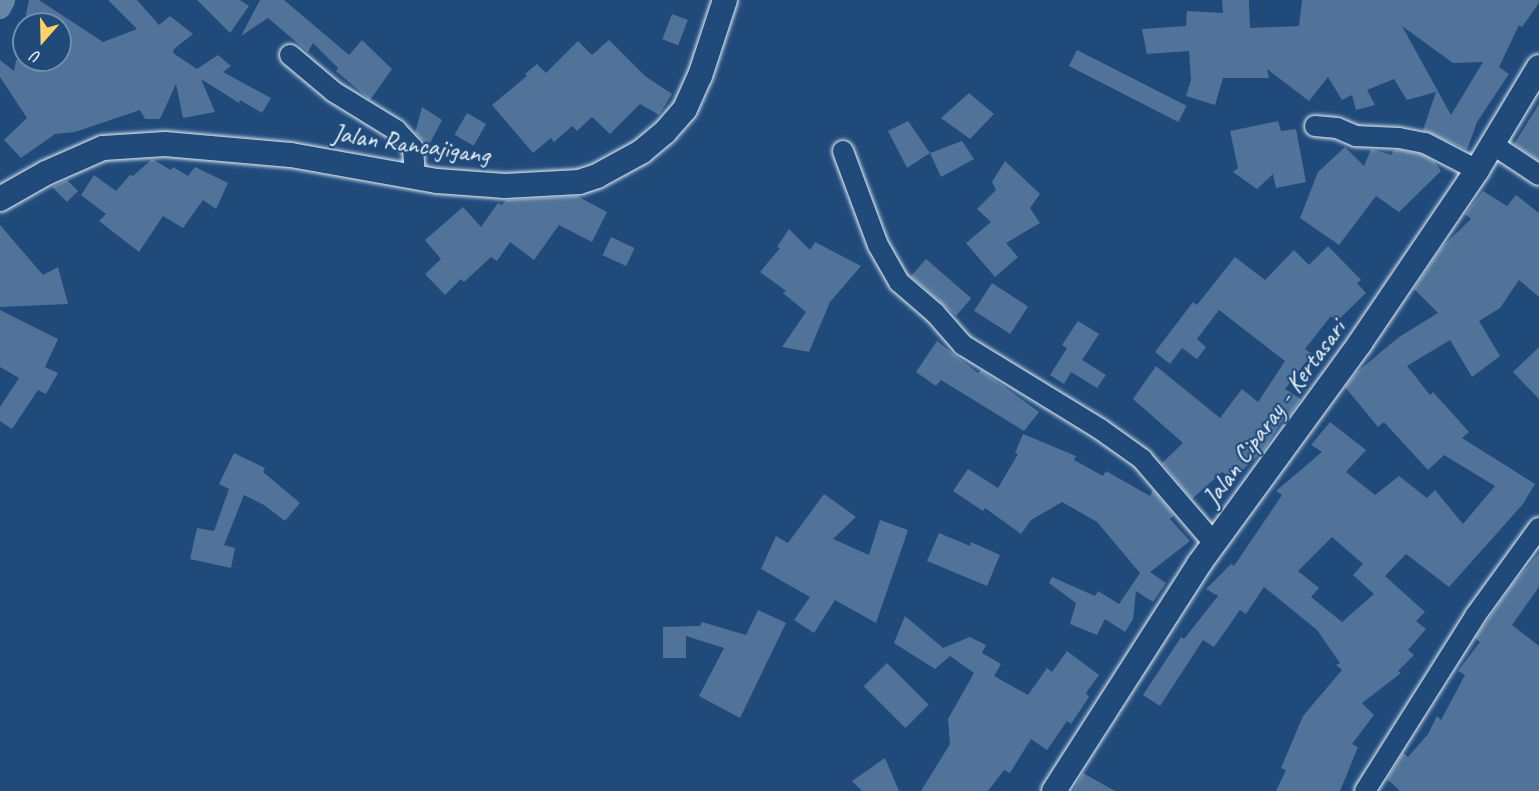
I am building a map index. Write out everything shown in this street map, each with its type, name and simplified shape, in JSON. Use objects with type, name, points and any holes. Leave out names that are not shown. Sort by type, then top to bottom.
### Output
[{"type":"main road","name":"Jalan Rancajigang","points":[[0,199],[46,173],[103,148],[156,144],[291,155],[415,177],[505,186],[579,182],[597,176],[641,152],[665,132],[685,109],[700,76],[725,0]]},
{"type":"main road","name":"Jalan Ciparay - Kertasari","points":[[1054,791],[1214,543],[1360,343],[1476,170],[1539,67]]},
{"type":"street","points":[[290,56],[333,92],[396,130],[413,148],[415,177]]},
{"type":"street","points":[[1315,126],[1338,128],[1356,136],[1399,138],[1425,143],[1476,170]]},
{"type":"street","points":[[1492,144],[1539,175]]},
{"type":"street","points":[[843,151],[878,245],[899,282],[934,313],[963,345],[1100,429],[1142,459],[1214,543]]},
{"type":"street","points":[[1365,791],[1470,624],[1539,528]]},
{"type":"building","points":[[29,0],[39,0],[57,12],[26,12]]},
{"type":"building","points":[[108,0],[137,0],[159,25],[170,16],[193,34],[174,49],[173,53],[197,69],[218,55],[231,66],[223,72],[271,98],[262,113],[240,100],[239,103],[201,79],[215,112],[183,118],[176,84],[160,119],[145,119],[140,110],[75,132],[55,134],[21,158],[4,140],[27,118],[0,77],[0,60],[12,69],[12,72],[72,72],[72,22],[103,42],[137,29]]},
{"type":"building","points":[[197,0],[240,0],[249,6],[230,33]]},
{"type":"building","points":[[260,0],[284,0],[349,55],[362,40],[392,69],[370,100],[336,71],[338,68],[313,43],[308,52],[268,18],[241,36]]},
{"type":"building","points":[[1222,0],[1249,0],[1250,28],[1299,26],[1302,0],[1539,0],[1522,27],[1519,25],[1499,67],[1509,74],[1477,122],[1467,150],[1423,130],[1436,92],[1407,100],[1394,79],[1367,90],[1375,105],[1356,110],[1352,95],[1342,100],[1328,77],[1309,101],[1267,69],[1269,78],[1223,78],[1215,105],[1186,96],[1191,80],[1189,51],[1147,54],[1142,29],[1186,26],[1187,11],[1223,13]],"holes":[[[1402,26],[1453,63],[1483,62],[1451,115]]]},
{"type":"building","points":[[672,14],[688,20],[678,45],[662,39]]},
{"type":"building","points":[[609,40],[645,76],[672,94],[659,115],[640,104],[610,134],[592,117],[577,131],[572,126],[554,142],[551,138],[533,153],[492,105],[527,76],[525,74],[537,64],[546,73],[578,41],[592,55]]},
{"type":"building","points":[[1077,50],[1187,106],[1178,122],[1069,66]]},
{"type":"building","points":[[969,93],[994,114],[970,139],[941,118]]},
{"type":"building","points":[[1539,104],[1539,161],[1514,144]]},
{"type":"building","points":[[422,107],[442,120],[429,145],[415,133]]},
{"type":"building","points":[[467,113],[486,124],[474,146],[454,135]]},
{"type":"building","points":[[908,121],[930,153],[907,168],[888,131]]},
{"type":"building","points":[[1278,121],[1281,131],[1296,129],[1306,182],[1276,188],[1273,174],[1257,189],[1233,172],[1238,168],[1230,131]]},
{"type":"building","points":[[962,141],[974,159],[941,177],[930,153]]},
{"type":"building","points":[[1345,147],[1364,166],[1371,149],[1392,155],[1393,150],[1398,150],[1421,154],[1434,161],[1441,171],[1399,212],[1376,196],[1339,245],[1300,218],[1318,172]]},
{"type":"building","points":[[152,159],[171,170],[173,167],[188,176],[195,167],[228,183],[216,209],[203,200],[183,228],[163,216],[139,252],[99,221],[106,214],[81,195],[94,175],[116,191],[130,175],[133,176]]},
{"type":"building","points":[[1005,161],[1040,194],[1030,208],[1040,223],[1006,243],[1018,257],[995,277],[966,243],[991,222],[977,209],[996,190],[992,182]]},
{"type":"building","points":[[67,180],[78,191],[67,202],[52,187]]},
{"type":"building","points":[[1483,191],[1507,206],[1516,195],[1539,213],[1539,297],[1519,280],[1500,308],[1479,321],[1500,356],[1472,377],[1450,340],[1407,366],[1430,395],[1433,392],[1469,432],[1462,438],[1535,484],[1523,504],[1449,587],[1406,554],[1385,576],[1425,612],[1416,621],[1426,629],[1408,650],[1414,655],[1398,671],[1401,673],[1362,703],[1374,715],[1352,744],[1358,747],[1340,791],[1276,791],[1286,770],[1281,768],[1303,716],[1342,670],[1336,665],[1340,663],[1317,630],[1264,587],[1246,614],[1240,610],[1214,647],[1203,640],[1160,706],[1143,695],[1181,637],[1184,639],[1218,596],[1206,589],[1231,564],[1234,566],[1282,495],[1276,491],[1322,452],[1311,445],[1330,422],[1366,450],[1346,472],[1375,495],[1399,476],[1427,498],[1435,490],[1463,524],[1495,486],[1444,455],[1428,470],[1384,422],[1378,427],[1345,387],[1357,372],[1399,337],[1438,313],[1414,289],[1442,247],[1471,219],[1465,214]],"holes":[[[1332,537],[1363,564],[1353,575],[1374,594],[1342,622],[1311,597],[1319,588],[1298,571]]]},
{"type":"building","points":[[577,196],[607,212],[592,242],[559,225],[534,260],[510,242],[497,261],[491,257],[464,282],[461,279],[445,295],[425,274],[441,259],[425,240],[463,207],[481,227],[498,203],[502,205],[506,200]]},
{"type":"building","points":[[0,225],[43,275],[58,267],[68,304],[0,307]]},
{"type":"building","points":[[789,229],[810,250],[815,242],[861,266],[830,302],[809,352],[782,347],[806,312],[783,293],[786,291],[760,272],[780,248],[777,247]]},
{"type":"building","points":[[611,237],[635,248],[626,266],[603,255]]},
{"type":"building","points":[[1328,246],[1361,280],[1357,283],[1366,293],[1336,322],[1331,316],[1305,349],[1312,354],[1285,389],[1301,399],[1284,424],[1281,422],[1265,449],[1233,479],[1222,472],[1192,499],[1162,463],[1183,443],[1133,399],[1156,366],[1220,418],[1242,389],[1258,402],[1285,361],[1219,310],[1197,339],[1206,347],[1197,359],[1182,348],[1170,364],[1155,352],[1193,302],[1197,305],[1235,257],[1265,280],[1294,250],[1309,265]]},
{"type":"building","points":[[926,259],[971,298],[956,316],[911,276]]},
{"type":"building","points":[[992,283],[1028,306],[1010,334],[974,311]]},
{"type":"building","points":[[0,310],[58,339],[45,367],[58,373],[46,394],[38,390],[12,429],[0,421],[0,407],[19,378],[0,367]]},
{"type":"building","points":[[1078,321],[1099,334],[1082,360],[1106,375],[1097,388],[1071,372],[1064,384],[1050,375],[1067,348],[1062,345]]},
{"type":"building","points":[[937,341],[978,373],[981,370],[1039,412],[1024,431],[941,380],[936,386],[916,372]]},
{"type":"building","points":[[1539,347],[1539,399],[1513,372]]},
{"type":"building","points":[[1023,434],[1076,456],[1074,460],[1103,476],[1106,471],[1150,496],[1153,490],[1174,515],[1170,519],[1190,541],[1150,572],[1166,583],[1153,602],[1136,591],[1133,619],[1125,632],[1105,619],[1097,635],[1070,624],[1076,603],[1049,583],[1052,577],[1095,596],[1098,591],[1119,604],[1140,573],[1097,522],[1062,502],[1031,520],[1021,534],[985,508],[983,511],[953,491],[968,469],[998,488],[1018,454],[1015,453]]},
{"type":"building","points":[[234,453],[265,468],[263,472],[300,503],[285,521],[264,505],[244,495],[224,545],[235,548],[231,568],[190,559],[197,528],[214,531],[229,489],[219,484]]},
{"type":"building","points":[[824,494],[856,517],[833,539],[869,555],[880,520],[908,530],[876,623],[835,600],[814,633],[794,620],[810,597],[761,569],[776,536],[788,543]]},
{"type":"building","points":[[939,533],[970,546],[971,542],[1000,555],[987,586],[927,561]]},
{"type":"building","points":[[1539,553],[1539,587],[1512,625],[1539,646],[1539,791],[1400,791],[1387,779],[1403,753],[1408,757],[1428,734],[1437,716],[1441,720],[1465,675],[1458,671],[1480,642],[1475,638],[1513,584]]},
{"type":"building","points":[[758,610],[786,623],[740,718],[699,696],[724,648],[686,636],[686,658],[663,658],[663,627],[700,626],[702,622],[746,635]]},
{"type":"building","points":[[905,616],[943,648],[970,637],[986,645],[982,653],[1001,664],[994,676],[1028,695],[1047,668],[1052,672],[1067,651],[1099,675],[1086,693],[1089,697],[1071,724],[1067,721],[1047,750],[1031,739],[1010,773],[1004,770],[988,791],[921,791],[950,744],[948,719],[974,673],[950,656],[935,669],[894,643]]},
{"type":"building","points":[[887,663],[929,705],[905,728],[864,686]]},
{"type":"building","points":[[885,758],[899,791],[862,791],[852,781]]},
{"type":"building","points":[[1083,773],[1115,791],[1073,791]]},
{"type":"waterway","points":[[0,8],[4,0]]}]
